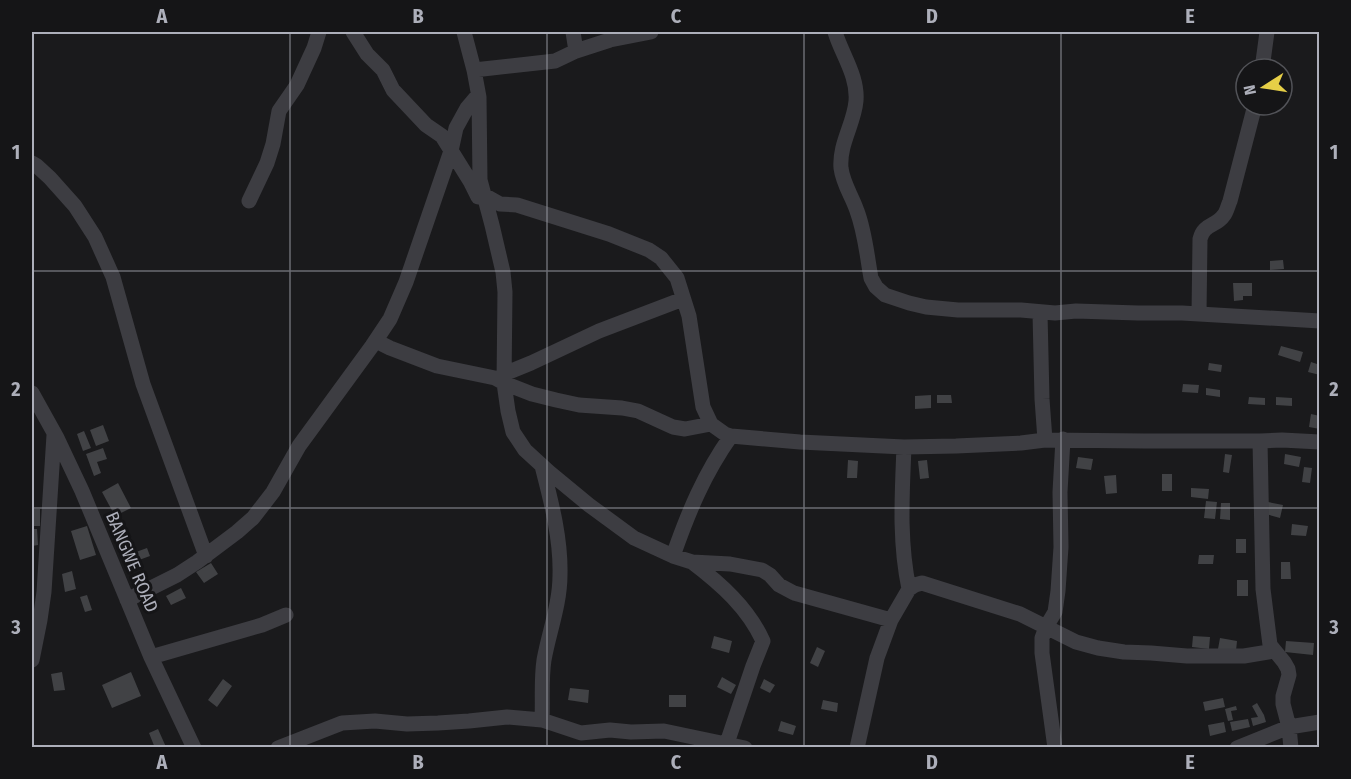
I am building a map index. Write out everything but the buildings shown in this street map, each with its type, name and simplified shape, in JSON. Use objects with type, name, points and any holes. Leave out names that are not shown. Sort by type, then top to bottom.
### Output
[{"type":"street","points":[[249,201],[267,163],[279,111],[297,85],[320,32]]},
{"type":"street","points":[[353,32],[367,54],[383,70],[393,90],[426,125],[442,136],[470,181],[492,225]]},
{"type":"street","points":[[464,32],[478,95],[480,180],[492,225],[505,292],[504,379],[508,411],[513,432],[525,450],[589,505],[633,538],[692,562],[730,564],[762,570],[794,593],[891,620]]},
{"type":"street","points":[[573,32],[576,51]]},
{"type":"street","points":[[474,69],[555,61],[576,51],[610,40],[651,32]]},
{"type":"street","points":[[835,32],[853,76],[856,94],[855,110],[842,152],[841,166],[845,184],[860,219],[871,278],[876,287],[885,295],[926,307],[958,310],[1199,314],[1320,321]]},
{"type":"street","points":[[1264,57],[1267,32]]},
{"type":"street","points":[[127,600],[177,575],[206,556],[253,518],[267,501],[299,446],[390,320],[406,282],[451,152],[456,129],[467,108],[478,95]]},
{"type":"street","points":[[1199,314],[1201,233],[1226,212],[1253,117]]},
{"type":"street","points":[[32,163],[50,178],[75,206],[95,237],[113,277],[143,384],[206,556]]},
{"type":"street","points":[[438,188],[456,182],[470,181]]},
{"type":"street","points":[[484,195],[500,204],[517,205],[600,231],[649,250],[661,258],[677,278],[689,316],[703,407],[711,424],[731,436],[904,447],[1063,439],[1320,442]]},
{"type":"street","points":[[492,225],[507,209],[517,205]]},
{"type":"street","points":[[504,379],[531,363],[599,331],[683,299]]},
{"type":"street","points":[[1040,313],[1045,440]]},
{"type":"street","points":[[376,341],[436,366],[504,379],[532,394],[556,400],[579,405],[638,411],[672,427],[685,429],[711,424]]},
{"type":"street","name":"BANGWE ROAD","points":[[32,393],[55,432],[151,657],[194,747]]},
{"type":"street","points":[[32,660],[44,592],[55,432]]},
{"type":"street","points":[[673,556],[701,483],[731,436]]},
{"type":"street","points":[[1055,747],[1042,638],[1054,612],[1058,591],[1063,439]]},
{"type":"street","points":[[1260,441],[1263,589],[1270,645],[1288,669],[1289,675],[1283,704],[1291,747]]},
{"type":"street","points":[[904,447],[901,530],[903,563],[909,589]]},
{"type":"street","points":[[542,466],[554,517],[560,576],[544,661],[542,720]]},
{"type":"street","points":[[692,562],[722,585],[740,605],[763,641],[727,744]]},
{"type":"street","points":[[857,747],[877,658],[891,620],[909,589],[922,583],[1020,614],[1076,642],[1098,648],[1187,656],[1244,656],[1274,651]]},
{"type":"street","points":[[151,657],[262,625],[286,615]]},
{"type":"street","points":[[278,747],[333,725],[351,722],[375,721],[407,724],[507,717],[542,720],[581,733],[610,730],[664,731],[745,747]]},
{"type":"street","points":[[1237,747],[1289,727],[1320,722]]}]
